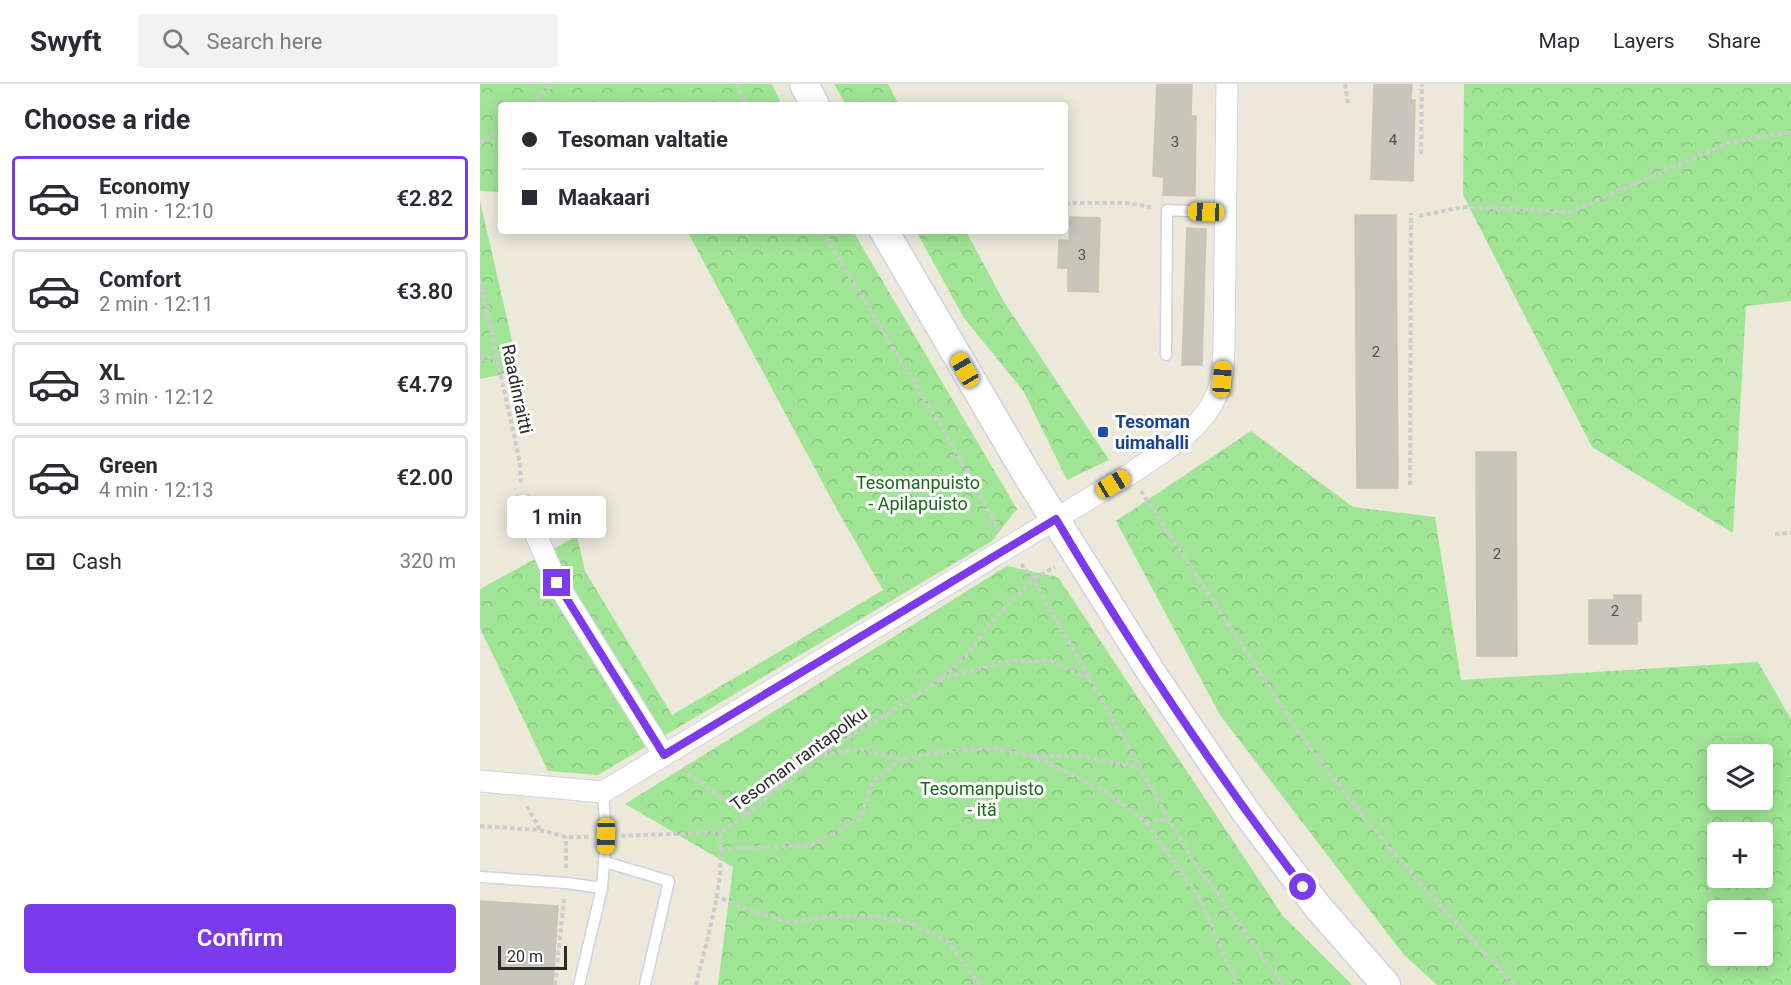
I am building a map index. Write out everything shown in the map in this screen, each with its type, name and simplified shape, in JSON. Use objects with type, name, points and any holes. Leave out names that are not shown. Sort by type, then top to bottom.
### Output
[{"type":"main road","points":[[804,84],[813,102]]},
{"type":"main road","points":[[886,234],[1009,445],[1151,672],[1246,812],[1317,906],[1386,985]]},
{"type":"street","points":[[480,781],[603,792],[1056,519],[1184,437],[1201,422],[1215,400],[1222,379],[1227,84]]},
{"type":"street","points":[[523,505],[557,583],[670,752]]},
{"type":"lane","points":[[1166,355],[1167,210],[1226,213]]},
{"type":"lane","points":[[579,985],[602,888],[606,836],[603,792]]},
{"type":"lane","points":[[605,862],[669,881],[645,985]]},
{"type":"lane","points":[[480,877],[602,888]]},
{"type":"path","points":[[534,102],[552,84]]},
{"type":"path","points":[[736,84],[745,102]]},
{"type":"path","points":[[1345,84],[1348,103]]},
{"type":"path","points":[[1421,154],[1422,84]]},
{"type":"path","points":[[480,144],[498,130]]},
{"type":"path","points":[[1419,216],[1462,207],[1571,212],[1730,142],[1791,132]]},
{"type":"path","points":[[1068,203],[1127,203],[1167,210]]},
{"type":"path","points":[[1410,485],[1411,213]]},
{"type":"path","points":[[824,234],[940,424],[1009,547],[1033,579],[1190,856],[1283,985]]},
{"type":"path","name":"Raadinraitti","points":[[480,280],[520,463],[523,505]]},
{"type":"path","points":[[480,360],[496,356]]},
{"type":"path","points":[[1138,487],[1305,741],[1390,848],[1514,985]]},
{"type":"path","points":[[1775,534],[1791,533]]},
{"type":"path","name":"Tesoman rantapolku","points":[[696,985],[716,896],[721,849],[720,832],[747,815],[819,756],[940,680],[966,656],[996,617],[1033,579]]},
{"type":"path","points":[[940,680],[1012,660],[1051,661],[1089,678]]},
{"type":"path","points":[[819,756],[858,749],[901,759],[946,751],[994,748],[1033,756],[1084,756],[1139,768]]},
{"type":"path","points":[[670,752],[690,776],[747,815]]},
{"type":"path","points":[[1033,756],[1107,792],[1144,821],[1199,896],[1238,985]]},
{"type":"path","points":[[721,849],[812,845],[861,818],[872,782],[901,759]]},
{"type":"path","points":[[1144,821],[1169,820]]},
{"type":"path","points":[[480,826],[540,830],[566,837],[720,832]]},
{"type":"path","points":[[555,985],[566,883],[566,837]]},
{"type":"path","points":[[716,896],[754,912],[791,922],[829,917],[872,916],[908,922],[946,941],[980,985]]},
{"type":"green space","points":[[480,84],[772,84],[781,102],[498,102],[498,192],[480,191]]},
{"type":"green space","points":[[834,84],[888,84],[897,102],[844,102]]},
{"type":"green space","points":[[1464,84],[1791,84],[1791,301],[1746,306],[1733,533],[1592,447],[1463,195]]},
{"type":"green space","points":[[480,201],[519,371],[480,379]]},
{"type":"green space","name":"Tesomanpuisto - Apilapuisto","points":[[689,234],[855,234],[1017,509],[992,541],[598,775],[548,771],[480,628],[480,589],[577,536],[585,571],[672,715],[883,590]]},
{"type":"green space","points":[[918,234],[968,234],[1004,302],[1109,460],[1067,480],[1024,392],[964,318]]},
{"type":"green space","points":[[1251,431],[1353,507],[1435,517],[1461,680],[1758,662],[1791,719],[1791,985],[1437,985],[1404,955],[1220,715],[1116,521]]},
{"type":"green space","name":"Tesomanpuisto - itä","points":[[1007,566],[1058,577],[1283,916],[1352,985],[718,985],[733,867],[625,804]]},
{"type":"building","points":[[1157,84],[1192,84],[1191,116],[1196,116],[1195,196],[1163,195],[1164,177],[1153,176]]},
{"type":"building","points":[[1374,84],[1412,84],[1411,100],[1415,100],[1413,181],[1371,179]]},
{"type":"building","points":[[1355,215],[1396,215],[1398,488],[1357,488]]},
{"type":"building","points":[[1070,217],[1100,218],[1098,292],[1068,291],[1068,268],[1058,268],[1059,240],[1069,240]]},
{"type":"building","points":[[1187,228],[1206,229],[1202,365],[1182,365]]},
{"type":"building","points":[[1476,452],[1516,452],[1517,656],[1477,656]]},
{"type":"building","points":[[1614,595],[1641,595],[1641,621],[1637,621],[1637,644],[1589,644],[1589,600],[1614,600]]},
{"type":"building","points":[[480,901],[558,906],[553,985],[480,985]]},
{"type":"place","name":"Tesoman uimahalli","points":[[1103,432]]},
{"type":"route","points":[[557,583],[664,755],[1056,519],[1151,672],[1246,812],[1303,887]]}]
